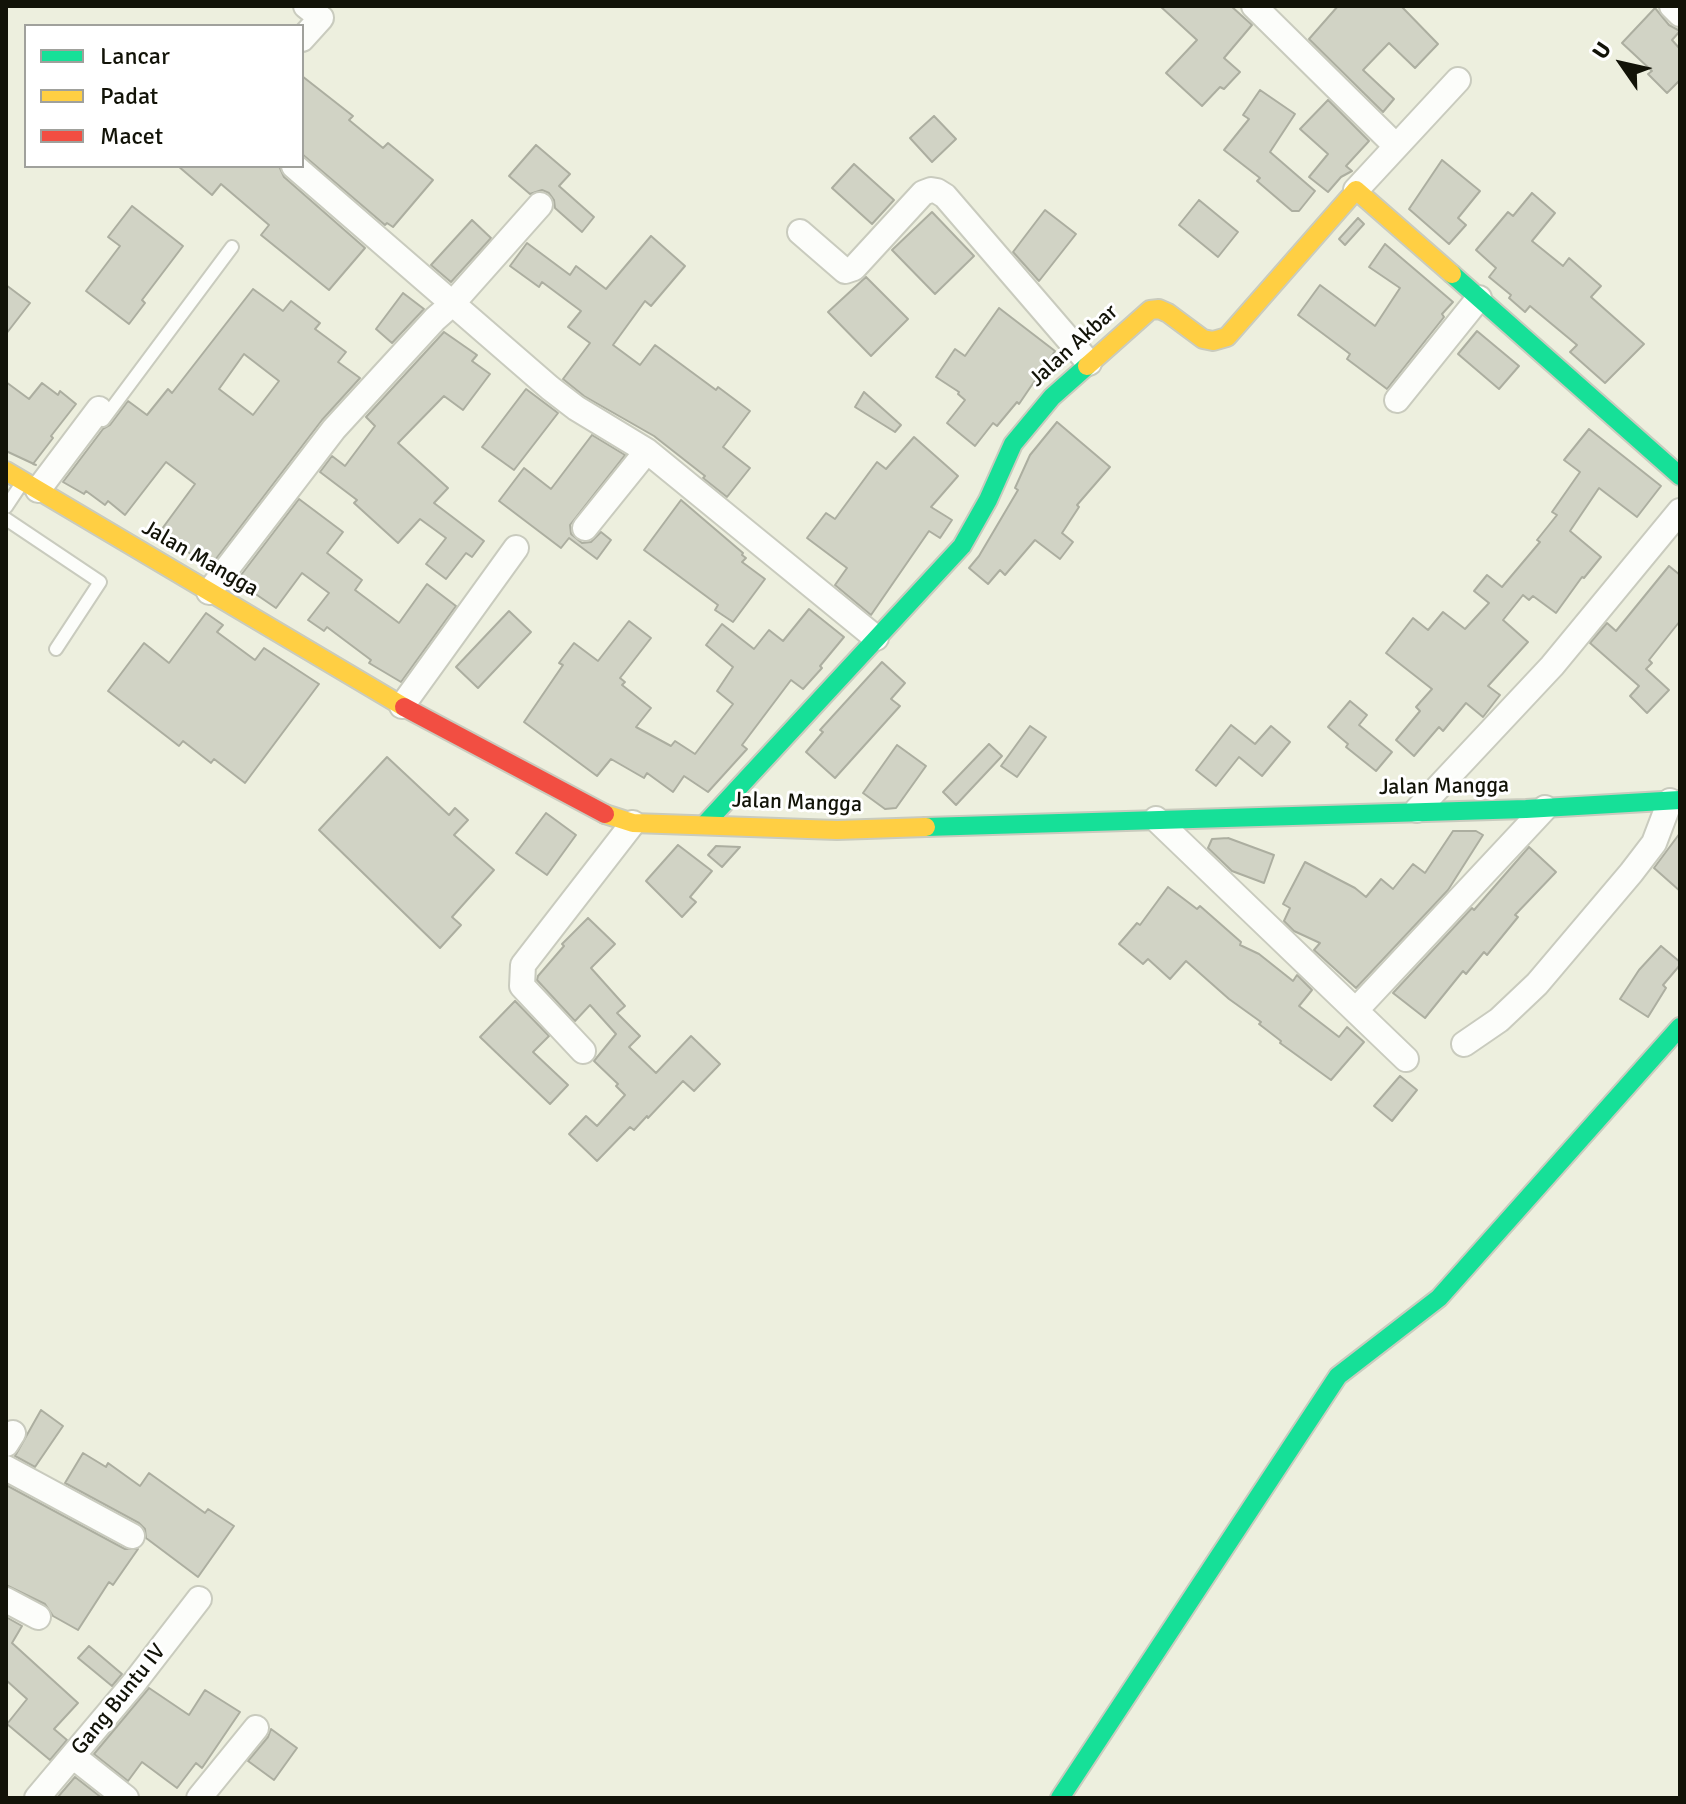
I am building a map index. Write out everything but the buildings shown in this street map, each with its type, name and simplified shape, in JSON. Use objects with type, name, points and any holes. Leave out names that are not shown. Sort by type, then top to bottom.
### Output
[{"type":"street","points":[[304,37],[321,18],[306,6]]},
{"type":"street","points":[[1254,6],[1396,146]]},
{"type":"street","points":[[1672,6],[1680,14]]},
{"type":"street","points":[[1458,80],[1356,190],[1680,476]]},
{"type":"street","points":[[296,168],[576,408],[647,451],[876,638]]},
{"type":"street","name":"Jalan Akbar","points":[[705,824],[962,546],[988,500],[1013,444],[1052,397],[1150,310],[1159,309],[1168,313],[1203,339],[1213,341],[1227,337],[1356,190]]},
{"type":"street","points":[[800,232],[845,271],[854,268],[923,193],[937,191],[945,196],[1089,363]]},
{"type":"street","points":[[209,592],[334,429],[540,205]]},
{"type":"street","points":[[1397,400],[1479,298]]},
{"type":"street","points":[[35,489],[99,409]]},
{"type":"street","points":[[585,528],[647,451]]},
{"type":"street","name":"Jalan Mangga","points":[[6,471],[402,706],[595,811],[633,823],[837,830],[1545,808],[1675,801]]},
{"type":"street","points":[[1417,810],[1552,666],[1680,511]]},
{"type":"street","points":[[402,706],[516,548]]},
{"type":"street","points":[[1464,1044],[1499,1020],[1537,984],[1654,843],[1675,801]]},
{"type":"street","points":[[1356,1010],[1545,808]]},
{"type":"street","points":[[1156,819],[1406,1059]]},
{"type":"street","points":[[583,1051],[522,986],[523,965],[633,823]]},
{"type":"street","points":[[1060,1798],[1338,1376],[1439,1298],[1680,1027]]},
{"type":"street","points":[[6,1468],[132,1536]]},
{"type":"street","name":"Gang Buntu IV","points":[[37,1798],[74,1757],[199,1599]]},
{"type":"street","points":[[6,1600],[38,1617]]},
{"type":"street","points":[[199,1798],[256,1728]]},
{"type":"street","points":[[74,1757],[126,1798]]},
{"type":"lane","points":[[6,507],[35,489],[232,247]]},
{"type":"lane","points":[[6,519],[100,582],[56,649]]},
{"type":"traffic: fast","points":[[1452,274],[1680,476]]},
{"type":"traffic: fast","points":[[705,824],[962,546],[988,500],[1013,444],[1052,397],[1087,366]]},
{"type":"traffic: fast","points":[[926,827],[1526,809],[1680,800]]},
{"type":"traffic: fast","points":[[1060,1798],[1338,1376],[1439,1298],[1680,1027]]},
{"type":"traffic: slow","points":[[1087,366],[1150,310],[1159,309],[1168,313],[1203,339],[1213,341],[1227,337],[1356,190],[1452,274]]},
{"type":"traffic: slow","points":[[6,471],[404,707]]},
{"type":"traffic: slow","points":[[605,814],[633,823],[837,830],[926,827]]},
{"type":"traffic: jam","points":[[404,707],[605,814]]}]
